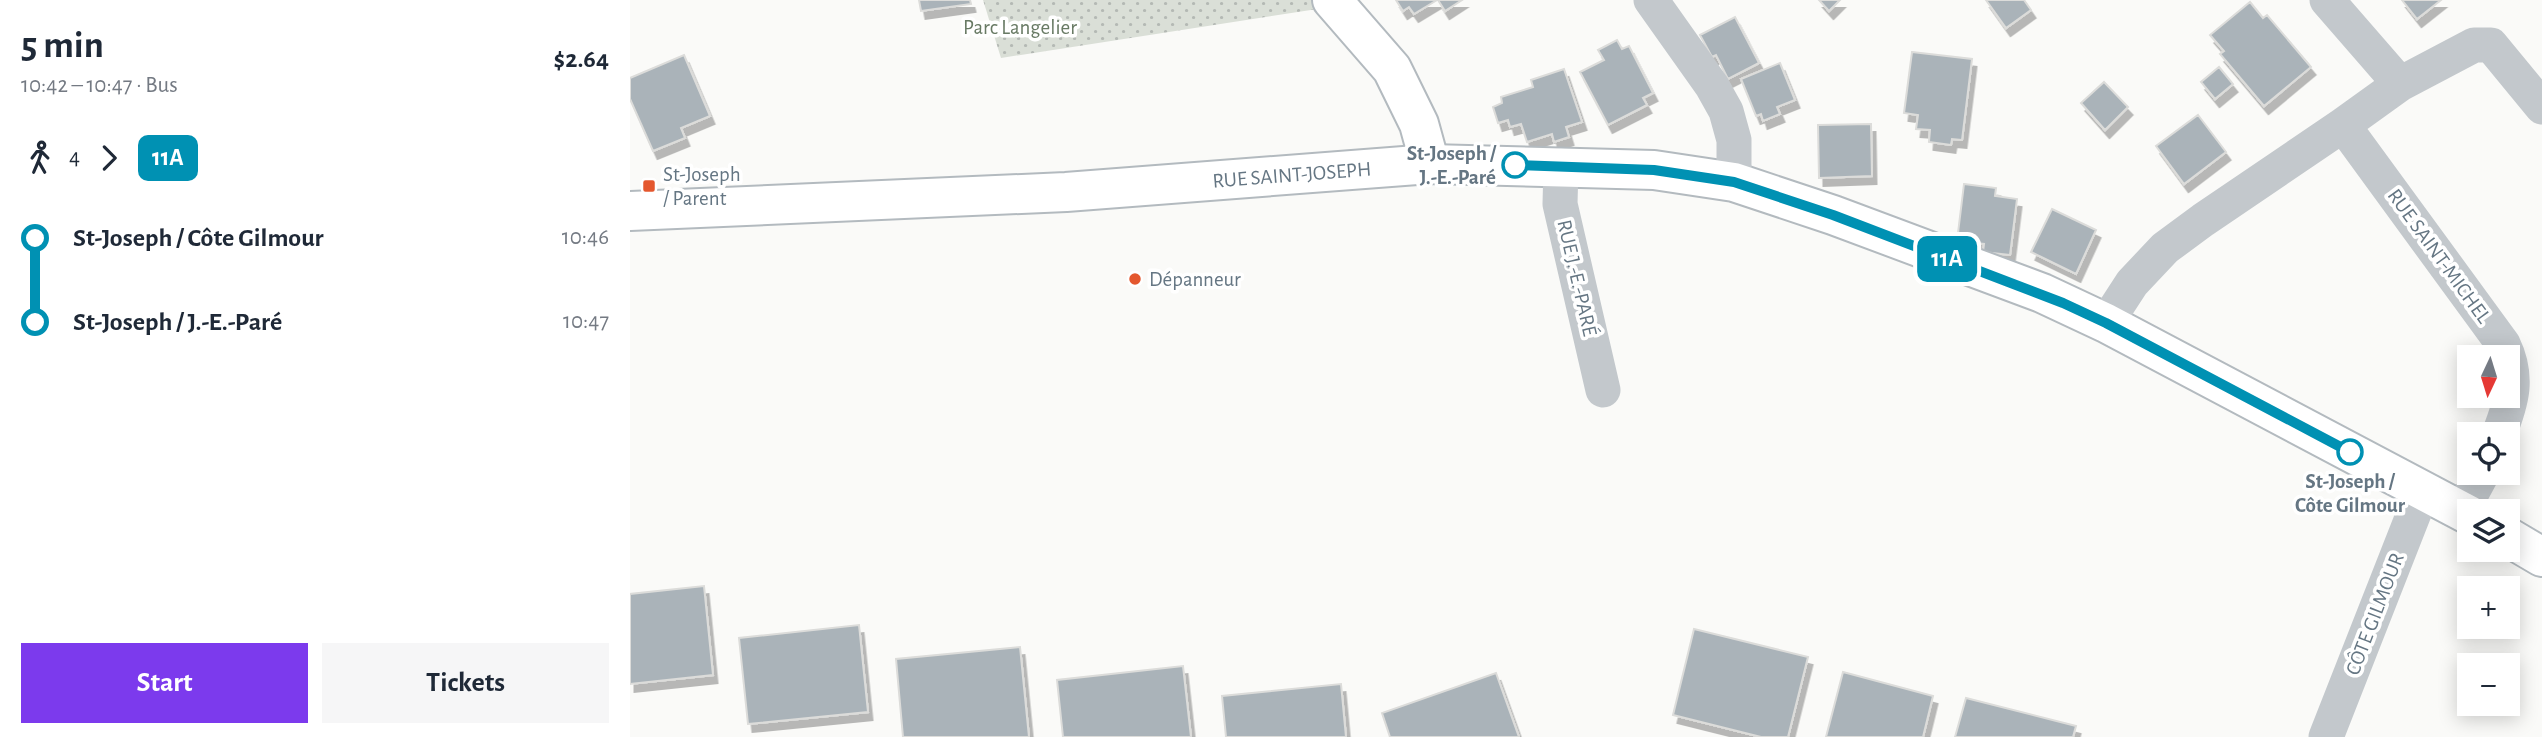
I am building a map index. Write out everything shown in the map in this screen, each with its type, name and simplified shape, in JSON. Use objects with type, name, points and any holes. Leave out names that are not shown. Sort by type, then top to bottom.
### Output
[{"type":"street","points":[[1332,0],[1392,69],[1419,124],[1430,164]]},
{"type":"street","points":[[1651,0],[1727,111],[1734,141],[1734,182]]},
{"type":"street","points":[[2327,0],[2400,84]]},
{"type":"street","points":[[2106,323],[2132,283],[2165,248],[2400,84],[2474,45],[2491,45],[2542,107]]},
{"type":"street","name":"RUE SAINT-MICHEL","points":[[2343,125],[2503,344],[2512,362],[2513,380],[2511,402],[2504,422]]},
{"type":"street","name":"RUE SAINT-JOSEPH","points":[[630,211],[1066,192],[1430,164],[1654,170],[1734,182],[1833,215],[2042,293],[2106,323],[2457,508]]},
{"type":"street","name":"RUE J.-E.-PARÉ","points":[[1560,166],[1560,204],[1603,390]]},
{"type":"street","name":"CÔTE GILMOUR","points":[[2326,737],[2423,490]]},
{"type":"street","points":[[2520,544],[2542,557]]},
{"type":"green space","name":"Parc Langelier","points":[[983,0],[1332,0],[1337,6],[1001,58]]},
{"type":"building","points":[[919,0],[970,0],[971,4],[921,11]]},
{"type":"building","points":[[1396,0],[1437,0],[1414,14],[1409,7],[1403,11]]},
{"type":"building","points":[[1438,0],[1462,0],[1445,11]]},
{"type":"building","points":[[1819,0],[1840,0],[1829,11]]},
{"type":"building","points":[[1986,0],[2024,0],[2031,10],[2006,28]]},
{"type":"building","points":[[2402,0],[2441,0],[2417,19]]},
{"type":"building","points":[[2250,2],[2263,18],[2267,15],[2311,67],[2264,106],[2220,54],[2224,51],[2210,35]]},
{"type":"building","points":[[1735,17],[1759,63],[1728,79],[1716,55],[1712,57],[1700,35]]},
{"type":"building","points":[[1617,40],[1622,49],[1629,46],[1653,93],[1643,98],[1647,105],[1608,125],[1580,72],[1604,60],[1598,50]]},
{"type":"building","points":[[1912,52],[1972,59],[1962,140],[1952,139],[1951,145],[1929,142],[1930,130],[1916,129],[1918,115],[1904,113]]},
{"type":"building","points":[[684,55],[710,116],[681,128],[685,138],[653,151],[630,99],[630,78]]},
{"type":"building","points":[[1780,63],[1795,100],[1777,107],[1780,114],[1763,121],[1761,114],[1756,116],[1741,79]]},
{"type":"building","points":[[2219,67],[2233,84],[2215,99],[2201,82]]},
{"type":"building","points":[[1564,69],[1582,122],[1566,127],[1569,137],[1554,142],[1552,134],[1527,142],[1521,124],[1510,127],[1508,120],[1498,123],[1493,107],[1502,103],[1501,97],[1533,87],[1531,80]]},
{"type":"building","points":[[2104,82],[2128,107],[2105,130],[2081,103]]},
{"type":"building","points":[[2198,115],[2226,152],[2184,184],[2156,146]]},
{"type":"building","points":[[1871,124],[1872,176],[1819,178],[1818,125]]},
{"type":"building","points":[[1964,184],[1996,188],[1995,196],[2017,199],[2010,255],[1983,252],[1984,244],[1957,241]]},
{"type":"building","points":[[2052,209],[2096,230],[2076,274],[2031,252]]},
{"type":"building","points":[[704,586],[713,675],[630,684],[630,594]]},
{"type":"building","points":[[859,625],[868,712],[748,724],[739,638]]},
{"type":"building","points":[[1694,629],[1808,657],[1788,737],[1761,737],[1673,715]]},
{"type":"building","points":[[1020,647],[1029,737],[903,737],[896,659]]},
{"type":"building","points":[[1183,666],[1191,737],[1063,737],[1057,680]]},
{"type":"building","points":[[1843,672],[1933,696],[1923,737],[1826,737]]},
{"type":"building","points":[[1496,673],[1519,737],[1390,737],[1382,713]]},
{"type":"building","points":[[1341,684],[1346,737],[1226,737],[1222,696]]},
{"type":"building","points":[[1966,698],[2076,726],[2073,737],[1955,737]]},
{"type":"bus line","name":"11A","points":[[1515,165],[1654,170],[1734,182],[1833,215],[2042,293],[2106,323],[2350,452]]},
{"type":"place","name":"St-Joseph / J.-E.-Paré","points":[[1515,165]]},
{"type":"place","name":"St-Joseph / Parent","points":[[649,186]]},
{"type":"place","name":"Dépanneur","points":[[1135,279]]},
{"type":"place","name":"St-Joseph / Côte Gilmour","points":[[2350,452]]}]
